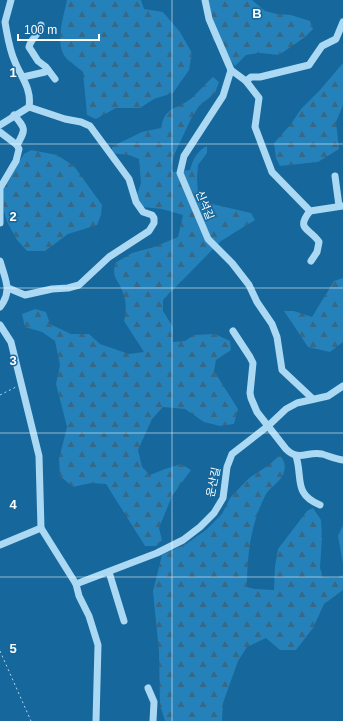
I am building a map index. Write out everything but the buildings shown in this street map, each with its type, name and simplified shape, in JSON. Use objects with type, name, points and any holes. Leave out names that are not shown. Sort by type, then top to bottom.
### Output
[{"type":"street","points":[[11,0],[3,26],[15,62],[29,93],[29,107]]},
{"type":"street","points":[[206,0],[209,19],[231,70],[246,81],[259,98],[255,127],[272,172],[310,211]]},
{"type":"street","points":[[246,81],[251,77],[260,77],[309,64],[322,46],[336,39],[343,22]]},
{"type":"street","points":[[41,25],[40,31],[30,43],[29,47],[38,61],[46,67],[55,79]]},
{"type":"street","points":[[23,77],[48,70]]},
{"type":"street","name":"신석길","points":[[231,70],[223,96],[184,156],[180,174],[208,239],[232,263],[249,285],[257,302],[272,324],[278,336],[282,370],[313,399]]},
{"type":"street","points":[[0,125],[29,107],[90,126],[129,179],[136,202],[143,212],[152,215],[154,218],[154,223],[149,231],[109,257],[79,284],[73,287],[52,289],[25,296],[8,288]]},
{"type":"street","points":[[14,115],[23,126],[24,130],[17,145]]},
{"type":"street","points":[[0,132],[17,145],[19,149],[16,161],[0,188],[0,223]]},
{"type":"street","points":[[311,261],[317,252],[319,242],[317,238],[303,226],[304,218],[310,211],[341,206],[335,176]]},
{"type":"street","points":[[0,261],[8,288],[3,304],[0,307]]},
{"type":"street","points":[[0,325],[11,342],[39,456],[41,528],[76,584],[79,596],[89,616],[98,645],[96,721]]},
{"type":"street","points":[[233,330],[250,356],[253,364],[250,398],[257,412],[286,449],[291,454],[296,456],[322,454],[343,460]]},
{"type":"street","name":"운산길","points":[[76,584],[157,553],[183,540],[214,513],[223,498],[227,467],[232,454],[268,426],[286,409],[296,403],[328,396],[343,386]]},
{"type":"street","points":[[296,456],[299,466],[299,484],[301,490],[309,499],[320,505]]},
{"type":"street","points":[[0,545],[41,528]]},
{"type":"street","points":[[109,572],[124,621]]},
{"type":"street","points":[[148,688],[154,702],[154,721]]},
{"type":"path","points":[[0,395],[21,385]]},
{"type":"path","points":[[0,651],[31,721]]},
{"type":"green space","points":[[67,0],[141,0],[144,9],[163,12],[180,32],[192,53],[189,70],[173,93],[154,99],[140,108],[116,108],[96,119],[87,115],[83,72],[70,62],[62,52],[60,37]]},
{"type":"green space","points":[[206,0],[252,0],[265,11],[291,15],[310,21],[313,29],[305,37],[279,55],[260,53],[246,55],[235,66],[213,40],[207,21]]},
{"type":"green space","points":[[343,63],[343,105],[336,122],[339,149],[318,162],[280,166],[276,158],[274,143],[291,124],[301,109],[320,90]]},
{"type":"green space","points":[[213,77],[219,82],[215,93],[199,106],[191,119],[174,155],[171,168],[173,172],[190,170],[196,156],[207,146],[207,153],[198,165],[198,192],[208,203],[251,213],[255,220],[221,241],[163,300],[163,311],[173,327],[173,342],[185,341],[194,335],[215,334],[230,341],[231,350],[216,360],[214,371],[238,409],[234,424],[220,426],[204,422],[185,409],[163,407],[152,419],[138,450],[142,467],[150,475],[181,464],[191,470],[172,496],[159,528],[162,540],[157,546],[145,546],[106,484],[91,483],[73,487],[60,476],[59,459],[67,427],[56,384],[60,365],[55,341],[42,332],[25,327],[22,314],[35,309],[46,312],[50,324],[71,334],[89,334],[100,344],[129,354],[144,352],[124,321],[126,304],[114,273],[115,263],[132,253],[154,247],[178,237],[183,215],[162,209],[142,207],[136,197],[141,183],[139,159],[129,155],[110,153],[113,146],[142,132],[161,128],[166,115],[169,112],[193,97]]},
{"type":"green space","points":[[31,150],[57,155],[74,166],[102,205],[101,215],[97,225],[68,234],[45,251],[27,251],[17,240],[7,222],[4,211],[3,187],[24,154]]},
{"type":"green space","points":[[343,278],[343,342],[330,352],[308,347],[284,311],[294,311],[312,317],[334,281]]},
{"type":"green space","points":[[280,455],[284,461],[285,470],[279,481],[266,494],[253,527],[249,551],[247,587],[274,590],[275,566],[278,549],[307,511],[313,508],[321,520],[322,538],[320,568],[323,577],[337,578],[343,575],[343,590],[324,604],[313,628],[296,650],[280,650],[266,638],[247,647],[238,661],[223,703],[222,721],[165,721],[160,705],[159,652],[153,591],[162,555],[186,544],[206,530],[222,514],[230,498],[249,478],[269,465]]},
{"type":"green space","points":[[343,525],[343,564],[338,536]]}]
